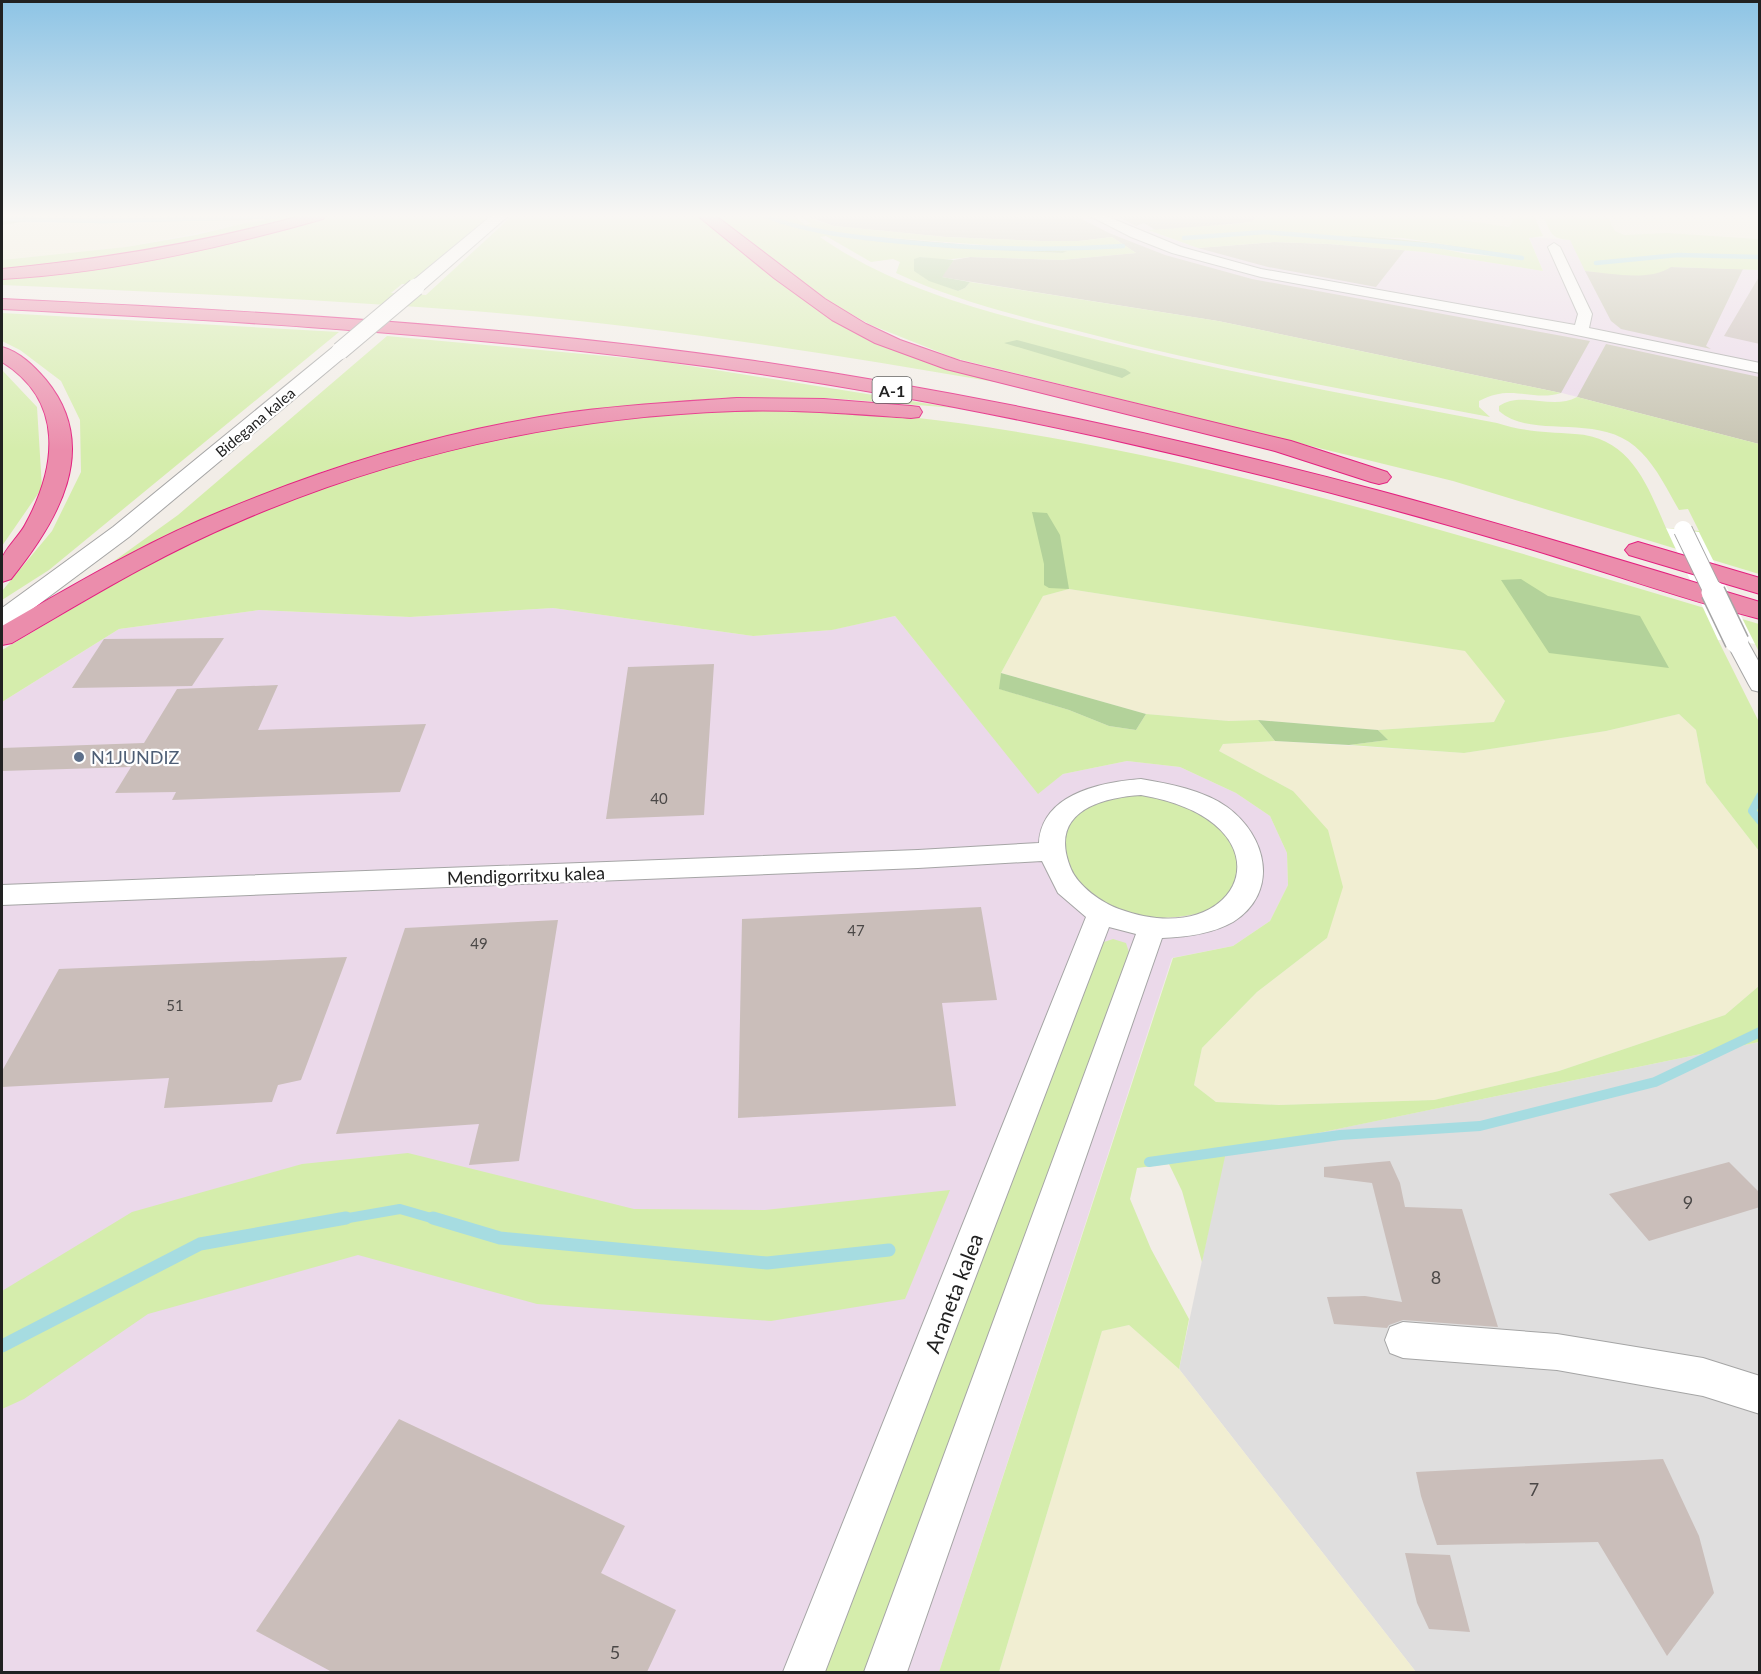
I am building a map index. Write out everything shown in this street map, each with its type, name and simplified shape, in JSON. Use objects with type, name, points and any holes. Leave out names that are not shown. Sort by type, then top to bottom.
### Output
[{"type":"highway","name":"A-1","points":[[86,294],[457,317],[649,336],[756,350],[881,370],[1093,410],[1392,481],[1283,446],[986,374],[900,346],[860,329],[808,294]]},
{"type":"highway","name":"A-1","points":[[2,304],[354,323],[508,336],[756,367],[976,405],[1075,425],[1311,480],[1526,539],[1760,611]]},
{"type":"highway","points":[[2,353],[28,370],[43,389],[56,410],[63,431],[62,457],[55,487],[40,520],[13,562],[2,574]]},
{"type":"highway","points":[[2,637],[158,550],[238,513],[350,469],[478,435],[605,413],[680,406],[746,405],[891,410],[1061,432],[1311,480]]},
{"type":"highway","points":[[1623,545],[1760,586]]},
{"type":"street","name":"Bidegana kalea","points":[[2,620],[121,532],[408,294]]},
{"type":"street","points":[[1375,294],[1581,331],[1760,368]]},
{"type":"street","points":[[1576,294],[1585,314],[1581,331]]},
{"type":"street","points":[[1683,530],[1760,685]]},
{"type":"street","points":[[1141,787],[1171,791],[1200,802],[1224,818],[1242,838],[1251,860],[1249,882],[1237,903],[1215,918],[1186,927],[1152,927],[1126,922],[1101,913],[1065,885],[1050,851],[1053,830],[1065,811],[1085,797],[1111,789],[1141,787]]},
{"type":"street","name":"Mendigorritxu kalea","points":[[2,895],[918,859],[1050,851]]},
{"type":"street","name":"Araneta kalea","points":[[804,1672],[1101,913]]},
{"type":"street","points":[[886,1672],[1152,927]]},
{"type":"street","points":[[1403,1340],[1557,1352],[1703,1377],[1760,1395]]},
{"type":"shaded area","points":[[1049,294],[1334,294],[1590,341],[1561,393],[1218,321]]},
{"type":"shaded area","points":[[1111,294],[1759,294],[1759,444],[1535,386]]},
{"type":"shaded area","points":[[1597,294],[1731,294],[1706,346],[1711,349],[1621,329],[1611,321]]},
{"type":"shaded area","points":[[1606,344],[1759,377],[1759,444],[1577,397]]},
{"type":"shaded area","points":[[1069,589],[1466,651],[1505,701],[1494,722],[1378,730],[1146,714],[1001,673],[1043,596]]},
{"type":"shaded area","points":[[553,608],[753,636],[831,630],[895,616],[1038,793],[1063,774],[1127,761],[1180,767],[1236,793],[1270,816],[1287,853],[1288,885],[1270,921],[1233,946],[1172,958],[939,1672],[2,1672],[2,702],[119,629],[259,610],[410,617]]},
{"type":"shaded area","points":[[1679,714],[1696,730],[1706,783],[1759,851],[1759,986],[1725,1015],[1559,1071],[1434,1100],[1279,1105],[1216,1102],[1194,1085],[1202,1048],[1257,992],[1327,938],[1293,791],[1219,751],[1223,744],[1275,741],[1464,753],[1606,731]]},
{"type":"shaded area","points":[[1759,1042],[1759,1672],[1416,1672],[1179,1369],[1225,1152]]},
{"type":"shaded area","points":[[1129,1325],[1179,1369],[1416,1672],[999,1672],[1102,1331]]},
{"type":"green space","points":[[201,294],[802,294],[821,308],[997,379],[995,382],[735,340],[604,324],[473,311]]},
{"type":"green space","points":[[819,294],[934,294],[1041,326],[1284,382],[1517,428],[1594,437],[1623,453],[1634,466],[1652,495],[1666,528],[1699,531],[1688,509],[1679,510],[1652,465],[1625,439],[1588,428],[1530,424],[1513,420],[1499,411],[1499,406],[1517,400],[1558,402],[1577,397],[1759,444],[1759,574],[1453,481],[954,358],[871,325]]},
{"type":"green space","points":[[948,294],[1047,294],[1218,321],[1561,393],[1540,396],[1501,393],[1491,396],[1479,401],[1479,407],[1490,417],[1236,368],[1136,346]]},
{"type":"green space","points":[[2,313],[339,332],[49,570],[2,600],[2,591],[52,531],[81,472],[80,420],[61,381],[20,350],[2,341]]},
{"type":"green space","points":[[387,336],[659,361],[955,408],[829,398],[695,401],[571,413],[449,435],[324,471],[212,515],[71,592],[178,515]]},
{"type":"green space","points":[[1017,340],[1125,369],[1131,373],[1122,378],[1004,343]]},
{"type":"green space","points":[[2,370],[37,407],[42,488],[2,546]]},
{"type":"green space","points":[[767,410],[892,415],[1018,432],[1233,475],[1444,531],[1759,624],[1759,652],[1755,644],[1718,640],[1759,722],[1759,851],[1706,783],[1696,730],[1679,714],[1606,731],[1464,753],[1349,745],[1387,740],[1378,730],[1494,722],[1505,701],[1465,651],[1069,589],[1043,596],[1001,673],[1000,689],[1069,710],[1109,726],[1136,730],[1146,714],[1229,721],[1258,720],[1275,741],[1223,744],[1219,751],[1293,791],[1328,830],[1343,887],[1327,938],[1257,992],[1202,1048],[1194,1085],[1216,1102],[1279,1105],[1434,1100],[1559,1071],[1725,1015],[1759,986],[1759,1042],[1226,1152],[1202,1262],[1182,1191],[1169,1164],[1137,1168],[1130,1199],[1151,1249],[1189,1319],[1179,1369],[1129,1325],[1102,1331],[999,1672],[939,1672],[1173,958],[1233,946],[1270,921],[1288,885],[1287,853],[1270,816],[1236,793],[1180,767],[1127,761],[1063,774],[1038,794],[895,616],[832,630],[753,636],[553,608],[410,617],[259,610],[119,629],[2,702],[2,650],[140,569],[202,537],[290,498],[402,460],[575,423],[713,411]]},
{"type":"green space","points":[[1032,512],[1047,513],[1060,535],[1069,589],[1049,588],[1044,585],[1044,564]]},
{"type":"green space","points":[[1521,579],[1548,596],[1640,616],[1669,668],[1549,653],[1501,580]]},
{"type":"green space","points":[[1001,673],[1146,714],[1136,730],[1109,726],[1069,710],[999,689]]},
{"type":"green space","points":[[1258,720],[1378,730],[1388,740],[1349,745],[1275,741]]},
{"type":"green space","points":[[1140,793],[1166,796],[1229,831],[1242,868],[1229,893],[1218,905],[1207,911],[1190,915],[1167,918],[1150,917],[1118,909],[1103,901],[1077,880],[1068,866],[1064,851],[1065,834],[1072,819],[1085,807],[1095,802]]},
{"type":"green space","points":[[1113,939],[1126,943],[1129,952],[869,1672],[822,1672],[1098,953],[1104,942]]},
{"type":"green space","points":[[408,1153],[634,1209],[765,1210],[950,1190],[905,1299],[771,1321],[537,1304],[358,1255],[148,1314],[24,1399],[2,1409],[2,1291],[132,1212],[302,1164]]},
{"type":"pier","points":[[1666,528],[1699,532],[1755,644],[1718,640]]},
{"type":"building","points":[[1749,294],[1760,294],[1760,344],[1724,336]]},
{"type":"building","points":[[224,638],[192,686],[72,688],[104,639]]},
{"type":"building","points":[[714,664],[704,815],[606,819],[628,667]]},
{"type":"building","points":[[278,685],[258,730],[426,724],[400,792],[172,800],[176,792],[115,793],[131,767],[2,771],[2,748],[144,743],[177,689]]},
{"type":"building","points":[[981,907],[997,1000],[942,1003],[956,1106],[738,1118],[742,919]]},
{"type":"building","points":[[558,920],[519,1161],[469,1165],[479,1124],[336,1134],[405,928]]},
{"type":"building","points":[[347,957],[301,1080],[278,1085],[272,1102],[164,1108],[169,1078],[2,1087],[2,1071],[59,969]]},
{"type":"building","points":[[1390,1161],[1400,1183],[1405,1207],[1462,1209],[1498,1327],[1403,1320],[1387,1328],[1334,1324],[1327,1297],[1365,1296],[1402,1302],[1372,1183],[1324,1177],[1324,1167]]},
{"type":"building","points":[[1729,1162],[1760,1193],[1760,1207],[1649,1241],[1609,1194]]},
{"type":"building","points":[[399,1419],[625,1526],[601,1573],[676,1610],[647,1672],[332,1672],[256,1631]]},
{"type":"building","points":[[1663,1459],[1699,1536],[1714,1593],[1667,1656],[1598,1542],[1437,1545],[1421,1496],[1416,1472]]},
{"type":"building","points":[[1405,1553],[1450,1555],[1470,1632],[1429,1629],[1417,1603]]},
{"type":"waterway","points":[[1760,796],[1752,811],[1760,821]]},
{"type":"waterway","points":[[1149,1162],[1340,1135],[1480,1126],[1655,1082],[1760,1032]]},
{"type":"waterway","points":[[337,1220],[400,1209],[438,1220]]},
{"type":"waterway","points":[[2,1346],[200,1244],[346,1218]]},
{"type":"waterway","points":[[433,1218],[500,1238],[767,1263],[889,1250]]},
{"type":"place","name":"N1JUNDIZ","points":[[79,757]]}]
